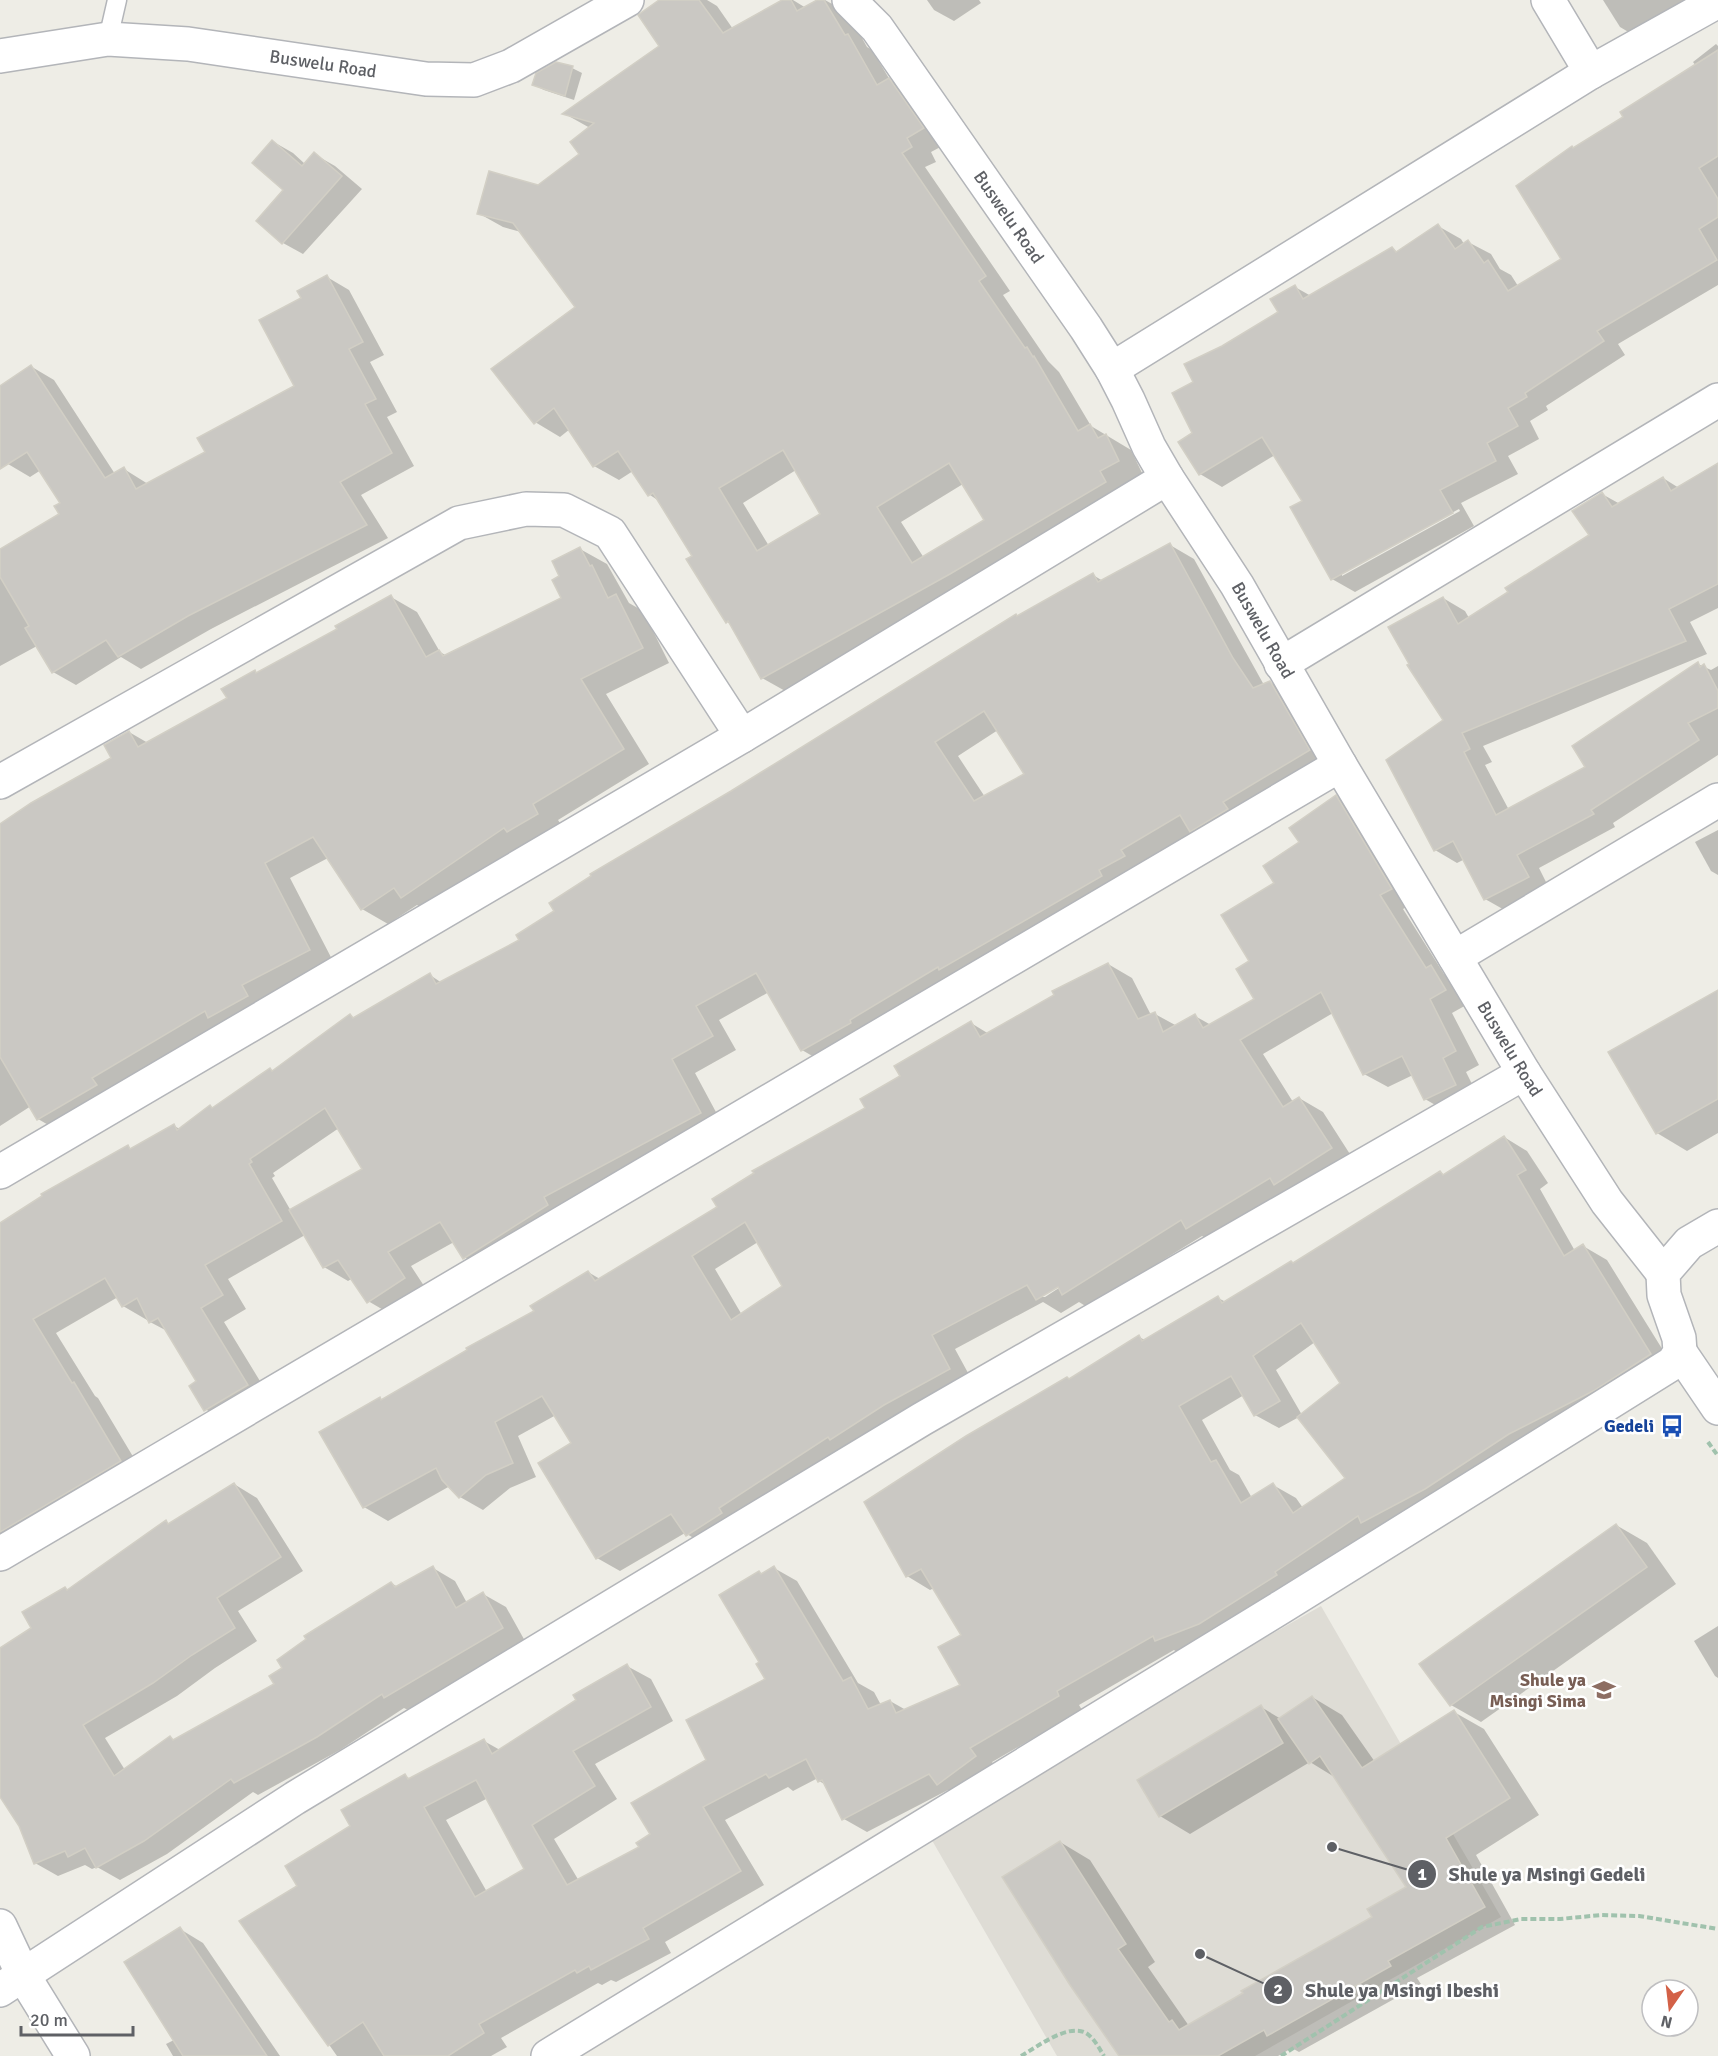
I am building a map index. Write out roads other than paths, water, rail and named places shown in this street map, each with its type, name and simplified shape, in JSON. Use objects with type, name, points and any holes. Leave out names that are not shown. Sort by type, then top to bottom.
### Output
[{"type":"street","name":"Buswelu Road","points":[[0,56],[108,39],[188,44],[426,79],[474,80],[511,66],[627,0]]},
{"type":"street","name":"Buswelu Road","points":[[849,0],[877,28],[1086,328],[1112,369],[1149,447],[1167,478],[1237,585],[1340,765],[1524,1073],[1607,1202],[1663,1273]]},
{"type":"street","points":[[1548,0],[1592,72]]},
{"type":"street","points":[[1112,369],[1592,72],[1718,1]]},
{"type":"street","points":[[1281,664],[1718,400]]},
{"type":"street","points":[[0,1173],[742,736],[1167,478]]},
{"type":"street","points":[[0,782],[459,523],[526,509],[564,510],[610,533],[742,736]]},
{"type":"street","points":[[0,1554],[1340,765]]},
{"type":"street","points":[[1455,957],[1718,800]]},
{"type":"street","points":[[11,1982],[295,1798],[902,1432],[1524,1073]]},
{"type":"street","points":[[1718,1226],[1689,1243],[1663,1273],[1664,1295],[1679,1338],[1680,1352],[1718,1408]]},
{"type":"street","points":[[548,2056],[1617,1399],[1673,1363],[1680,1352]]},
{"type":"street","points":[[0,1926],[11,1982],[74,2056]]},
{"type":"lane","points":[[108,39],[117,0]]},
{"type":"place","name":"Gedeli","points":[[1672,1426]]},
{"type":"place","name":"Shule ya Msingi Sima","points":[[1604,1690]]},
{"type":"place","name":"Shule ya Msingi Gedeli","points":[[1332,1847]]},
{"type":"place","name":"Shule ya Msingi Ibeshi","points":[[1200,1954]]}]
